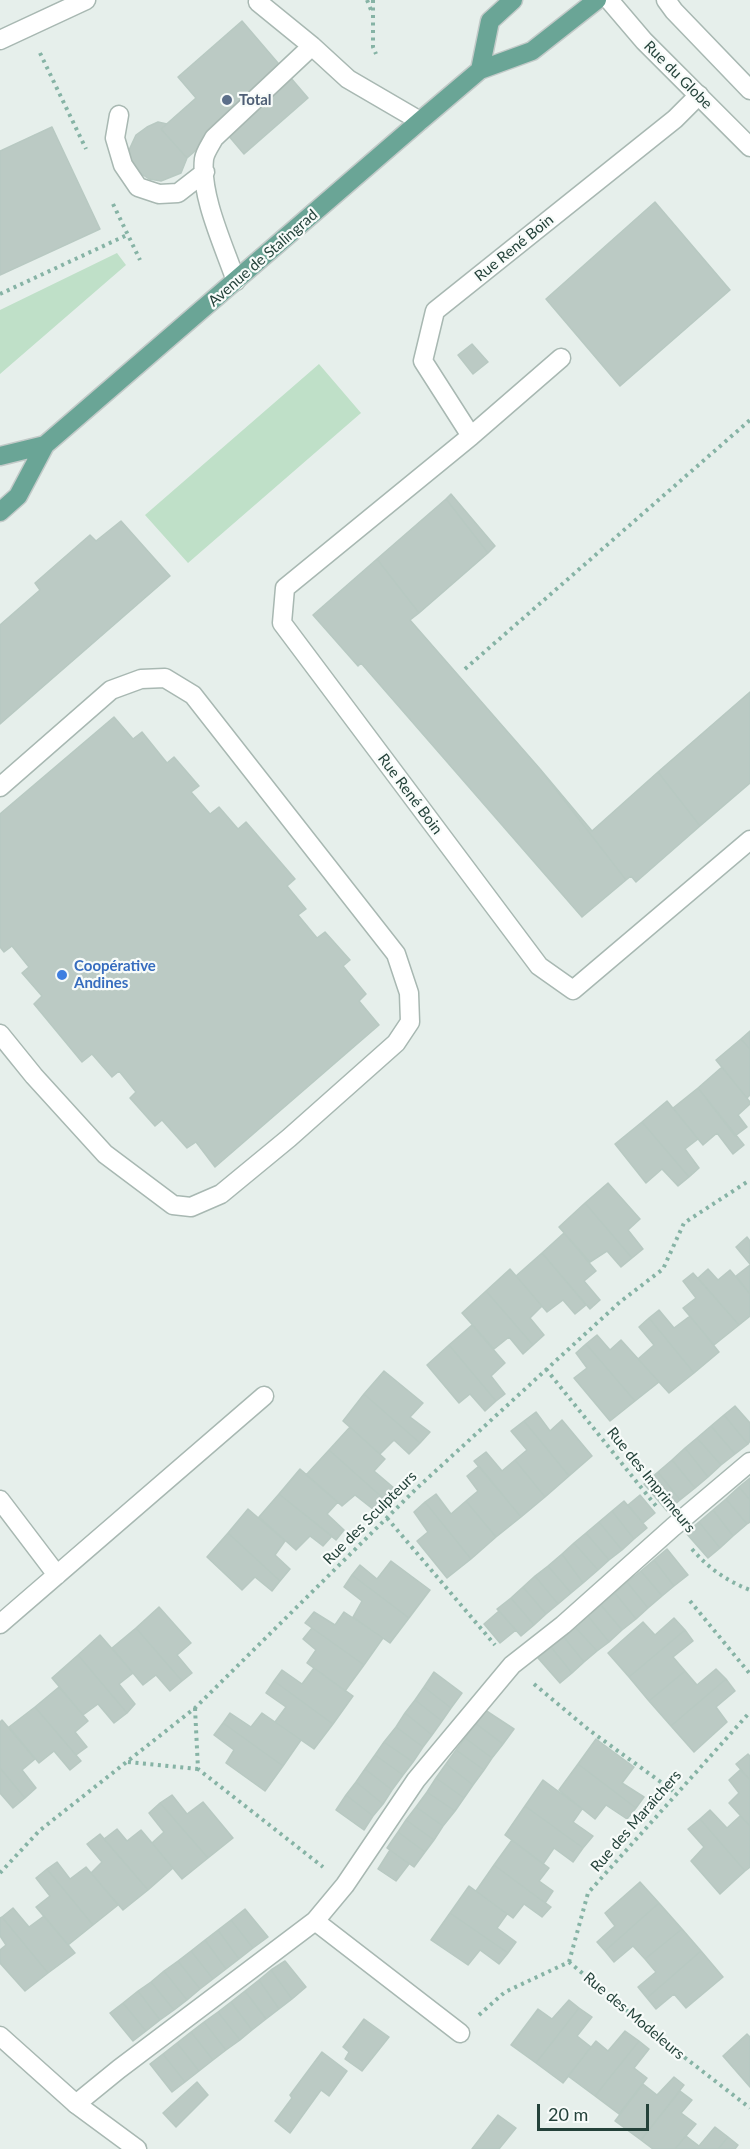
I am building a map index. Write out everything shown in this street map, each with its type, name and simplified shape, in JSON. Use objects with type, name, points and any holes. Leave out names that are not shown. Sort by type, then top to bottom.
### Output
[{"type":"main road","points":[[480,70],[490,21],[513,0]]},
{"type":"main road","name":"Avenue de Stalingrad","points":[[0,512],[18,496],[45,445],[420,121],[480,70],[532,51],[597,0]]},
{"type":"main road","name":"Avenue de Stalingrad","points":[[0,456],[45,445]]},
{"type":"street","points":[[0,40],[86,0]]},
{"type":"street","name":"Rue du Globe","points":[[609,0],[644,41],[750,147]]},
{"type":"street","points":[[666,0],[750,90]]},
{"type":"street","points":[[258,2],[348,79],[420,121]]},
{"type":"street","points":[[236,281],[209,200],[204,172],[204,156],[214,138],[312,46]]},
{"type":"street","name":"Rue René Boin","points":[[471,436],[423,360],[435,311],[675,119],[699,94]]},
{"type":"street","points":[[119,115],[115,138],[123,165],[138,187],[159,194],[178,193],[204,172]]},
{"type":"street","name":"Rue René Boin","points":[[561,358],[471,436],[285,588],[282,623],[539,966],[573,990],[750,840]]},
{"type":"street","points":[[0,787],[111,690],[141,679],[165,678],[193,695],[396,954],[409,993],[410,1022],[396,1043],[289,1138],[221,1194],[191,1207],[173,1205],[105,1154],[34,1076],[0,1034]]},
{"type":"street","points":[[0,1624],[264,1396]]},
{"type":"street","points":[[76,2104],[118,2068],[315,1921],[345,1885],[416,1780],[512,1665],[563,1625],[750,1462]]},
{"type":"street","points":[[0,1500],[57,1575]]},
{"type":"street","points":[[315,1921],[460,2033]]},
{"type":"street","points":[[0,2036],[76,2104],[137,2149]]},
{"type":"path","points":[[367,0],[372,10]]},
{"type":"path","points":[[373,0],[373,47],[376,54]]},
{"type":"path","points":[[28,27],[88,152]]},
{"type":"path","points":[[112,204],[140,260]]},
{"type":"path","points":[[0,294],[127,235]]},
{"type":"path","points":[[465,669],[750,420]]},
{"type":"path","name":"Rue des Sculpteurs","points":[[0,1873],[39,1830],[195,1708],[417,1488],[620,1302],[663,1269],[684,1223],[750,1180]]},
{"type":"path","name":"Rue des Imprimeurs","points":[[546,1369],[701,1560],[729,1582],[750,1590]]},
{"type":"path","points":[[690,1601],[750,1674]]},
{"type":"path","points":[[195,1708],[198,1769]]},
{"type":"path","name":"Rue des Maraîchers","points":[[569,1962],[588,1893],[750,1712]]},
{"type":"path","points":[[127,1762],[198,1769],[345,1885]]},
{"type":"path","name":"Rue des Modeleurs","points":[[460,2033],[505,1992],[569,1962],[662,2040],[750,2108]]},
{"type":"green space","points":[[117,253],[126,265],[0,374],[0,310]]},
{"type":"green space","points":[[319,364],[361,413],[188,563],[145,515]]},
{"type":"building","points":[[242,21],[308,98],[244,154],[222,128],[187,158],[161,129],[196,98],[178,77]]},
{"type":"building","points":[[158,122],[167,124],[161,129],[187,158],[181,173],[161,181],[149,179],[140,173],[131,160],[129,150],[136,135]]},
{"type":"building","points":[[52,127],[100,229],[0,275],[0,151]]},
{"type":"building","points":[[655,202],[730,290],[620,386],[546,299]]},
{"type":"building","points":[[472,344],[488,362],[473,374],[458,355]]},
{"type":"building","points":[[451,494],[495,546],[488,553],[446,499]]},
{"type":"building","points":[[446,499],[488,553],[419,613],[377,559]]},
{"type":"building","points":[[121,521],[170,576],[0,724],[0,625],[40,590],[35,583],[90,535],[96,541]]},
{"type":"building","points":[[377,559],[419,613],[410,620],[540,769],[626,880],[582,917],[361,663],[358,666],[313,615]]},
{"type":"building","points":[[750,692],[750,783],[700,826],[658,772]]},
{"type":"building","points":[[114,717],[133,739],[142,732],[167,763],[174,757],[199,786],[191,792],[210,814],[219,807],[238,829],[246,822],[295,879],[287,886],[306,909],[298,915],[317,938],[325,932],[350,960],[343,966],[366,994],[359,1001],[379,1025],[215,1167],[196,1142],[187,1148],[162,1120],[155,1126],[130,1098],[136,1092],[119,1071],[112,1077],[92,1054],[82,1062],[34,1004],[42,996],[22,973],[29,967],[12,946],[4,952],[0,947],[0,814]]},
{"type":"building","points":[[540,769],[592,831],[658,772],[700,826],[636,882],[631,876],[626,880]]},
{"type":"building","points":[[750,1031],[750,1049],[741,1039]]},
{"type":"building","points":[[741,1039],[750,1049],[750,1095],[747,1098],[716,1060]]},
{"type":"building","points":[[722,1067],[750,1102],[738,1115],[747,1127],[735,1136],[698,1088]]},
{"type":"building","points":[[698,1088],[744,1145],[733,1154],[717,1133],[703,1145],[673,1108]]},
{"type":"building","points":[[667,1101],[698,1139],[685,1149],[699,1168],[689,1177],[642,1122]]},
{"type":"building","points":[[642,1122],[689,1177],[678,1186],[662,1169],[646,1183],[615,1144]]},
{"type":"building","points":[[608,1183],[640,1219],[628,1230],[643,1249],[632,1258],[585,1203]]},
{"type":"building","points":[[585,1203],[632,1258],[621,1267],[607,1251],[590,1262],[559,1227]]},
{"type":"building","points":[[564,1233],[596,1271],[584,1281],[600,1300],[590,1309],[542,1253]]},
{"type":"building","points":[[747,1237],[750,1241],[750,1264],[736,1247]]},
{"type":"building","points":[[542,1253],[586,1305],[575,1314],[563,1300],[547,1312],[516,1276]]},
{"type":"building","points":[[750,1265],[750,1294],[736,1276]]},
{"type":"building","points":[[510,1269],[542,1306],[530,1318],[544,1335],[533,1345],[486,1291]]},
{"type":"building","points":[[708,1269],[718,1280],[730,1270],[750,1294],[750,1316],[739,1325],[698,1278]]},
{"type":"building","points":[[693,1273],[739,1325],[714,1345],[683,1308],[696,1298],[683,1281]]},
{"type":"building","points":[[486,1291],[533,1345],[523,1354],[509,1337],[494,1349],[462,1313]]},
{"type":"building","points":[[659,1310],[674,1328],[690,1316],[719,1352],[694,1373],[649,1318]]},
{"type":"building","points":[[649,1318],[694,1373],[669,1393],[638,1359],[654,1345],[639,1327]]},
{"type":"building","points":[[472,1325],[505,1363],[491,1376],[505,1394],[496,1401],[449,1345]]},
{"type":"building","points":[[597,1335],[610,1350],[621,1340],[659,1382],[635,1401],[586,1344]]},
{"type":"building","points":[[586,1344],[635,1401],[610,1421],[574,1378],[587,1368],[576,1353]]},
{"type":"building","points":[[449,1345],[496,1401],[485,1411],[470,1394],[459,1403],[427,1365]]},
{"type":"building","points":[[384,1371],[423,1403],[410,1417],[430,1432],[420,1443],[364,1394]]},
{"type":"building","points":[[364,1394],[420,1443],[409,1454],[394,1440],[380,1454],[343,1421]]},
{"type":"building","points":[[735,1406],[750,1423],[748,1444],[724,1415]]},
{"type":"building","points":[[536,1412],[550,1431],[562,1420],[592,1456],[569,1476],[524,1421]]},
{"type":"building","points":[[724,1415],[748,1444],[735,1454],[711,1426]]},
{"type":"building","points":[[524,1421],[569,1476],[545,1497],[515,1460],[527,1450],[511,1431]]},
{"type":"building","points":[[711,1426],[735,1454],[721,1465],[697,1438]]},
{"type":"building","points":[[350,1427],[385,1459],[374,1471],[394,1488],[384,1499],[329,1450]]},
{"type":"building","points":[[697,1438],[721,1465],[708,1477],[685,1448]]},
{"type":"building","points":[[685,1448],[708,1477],[695,1488],[672,1460]]},
{"type":"building","points":[[329,1450],[384,1499],[374,1510],[355,1495],[342,1506],[306,1475]]},
{"type":"building","points":[[486,1452],[502,1471],[515,1460],[545,1497],[521,1517],[474,1461]]},
{"type":"building","points":[[672,1460],[695,1488],[680,1500],[658,1472]]},
{"type":"building","points":[[479,1466],[521,1517],[496,1537],[466,1501],[478,1491],[467,1476]]},
{"type":"building","points":[[300,1469],[338,1502],[327,1514],[344,1530],[336,1540],[279,1494]]},
{"type":"building","points":[[658,1472],[680,1500],[667,1511],[644,1484]]},
{"type":"building","points":[[750,1478],[750,1500],[739,1487]]},
{"type":"building","points":[[739,1487],[750,1500],[750,1522],[747,1524],[726,1499]]},
{"type":"building","points":[[279,1494],[332,1536],[323,1546],[310,1536],[296,1550],[259,1517]]},
{"type":"building","points":[[436,1494],[451,1514],[466,1501],[496,1537],[471,1559],[425,1502]]},
{"type":"building","points":[[640,1495],[655,1513],[643,1523],[628,1505]]},
{"type":"building","points":[[726,1499],[747,1524],[733,1536],[713,1510]]},
{"type":"building","points":[[624,1501],[647,1528],[634,1539],[612,1511]]},
{"type":"building","points":[[425,1502],[471,1559],[447,1578],[417,1541],[428,1532],[414,1512]]},
{"type":"building","points":[[248,1509],[285,1541],[275,1555],[290,1569],[280,1581],[228,1533]]},
{"type":"building","points":[[713,1510],[733,1536],[720,1548],[699,1522]]},
{"type":"building","points":[[612,1511],[634,1539],[622,1550],[599,1522]]},
{"type":"building","points":[[599,1522],[622,1550],[609,1560],[586,1533]]},
{"type":"building","points":[[699,1522],[720,1548],[708,1558],[686,1533]]},
{"type":"building","points":[[228,1533],[280,1581],[272,1591],[255,1577],[242,1590],[207,1557]]},
{"type":"building","points":[[586,1533],[609,1560],[598,1570],[574,1543]]},
{"type":"building","points":[[574,1543],[598,1570],[583,1583],[562,1554]]},
{"type":"building","points":[[667,1549],[688,1575],[674,1586],[654,1560]]},
{"type":"building","points":[[562,1554],[583,1583],[571,1593],[548,1566]]},
{"type":"building","points":[[654,1560],[674,1586],[662,1596],[641,1571]]},
{"type":"building","points":[[391,1561],[430,1590],[409,1618],[352,1575],[360,1565],[377,1579]]},
{"type":"building","points":[[548,1566],[571,1593],[558,1604],[535,1576]]},
{"type":"building","points":[[641,1571],[662,1596],[648,1608],[627,1582]]},
{"type":"building","points":[[352,1575],[409,1618],[390,1643],[353,1617],[362,1601],[344,1587]]},
{"type":"building","points":[[535,1576],[558,1604],[546,1614],[523,1587]]},
{"type":"building","points":[[627,1582],[648,1608],[636,1619],[615,1593]]},
{"type":"building","points":[[523,1587],[546,1614],[534,1625],[511,1598]]},
{"type":"building","points":[[615,1593],[636,1619],[622,1630],[601,1605]]},
{"type":"building","points":[[511,1598],[534,1625],[521,1636],[497,1609]]},
{"type":"building","points":[[601,1605],[622,1630],[609,1642],[588,1616]]},
{"type":"building","points":[[159,1607],[191,1643],[177,1655],[192,1673],[182,1681],[136,1628]]},
{"type":"building","points":[[499,1611],[516,1630],[500,1643],[484,1624]]},
{"type":"building","points":[[314,1612],[335,1625],[344,1612],[383,1638],[364,1665],[305,1623]]},
{"type":"building","points":[[588,1616],[609,1642],[597,1651],[575,1627]]},
{"type":"building","points":[[674,1618],[685,1630],[629,1677],[608,1653],[643,1622],[655,1635]]},
{"type":"building","points":[[575,1627],[597,1651],[584,1662],[563,1636]]},
{"type":"building","points":[[136,1628],[182,1681],[170,1691],[156,1675],[143,1685],[112,1648]]},
{"type":"building","points":[[312,1628],[364,1665],[345,1691],[307,1663],[316,1650],[303,1639]]},
{"type":"building","points":[[685,1630],[693,1641],[673,1657],[685,1671],[649,1701],[629,1677]]},
{"type":"building","points":[[100,1635],[133,1673],[119,1684],[135,1704],[127,1713],[78,1655]]},
{"type":"building","points":[[563,1636],[584,1662],[572,1673],[551,1647]]},
{"type":"building","points":[[551,1647],[572,1673],[560,1683],[538,1658]]},
{"type":"building","points":[[78,1655],[127,1713],[114,1723],[98,1704],[83,1715],[52,1678]]},
{"type":"building","points":[[314,1668],[353,1696],[333,1724],[274,1681],[282,1670],[302,1684]]},
{"type":"building","points":[[716,1669],[726,1679],[671,1726],[649,1701],[685,1671],[697,1685]]},
{"type":"building","points":[[434,1672],[462,1693],[451,1708],[424,1687]]},
{"type":"building","points":[[726,1679],[735,1691],[716,1707],[727,1722],[694,1752],[671,1726]]},
{"type":"building","points":[[274,1681],[333,1724],[314,1749],[275,1722],[286,1707],[266,1693]]},
{"type":"building","points":[[59,1687],[88,1721],[75,1732],[87,1747],[76,1755],[35,1707]]},
{"type":"building","points":[[424,1687],[451,1708],[442,1721],[415,1700]]},
{"type":"building","points":[[415,1700],[442,1721],[432,1735],[405,1713]]},
{"type":"building","points":[[35,1707],[81,1761],[70,1770],[54,1751],[39,1763],[9,1727]]},
{"type":"building","points":[[485,1710],[514,1729],[503,1744],[475,1723]]},
{"type":"building","points":[[230,1713],[251,1727],[262,1713],[301,1740],[283,1766],[223,1723]]},
{"type":"building","points":[[405,1713],[432,1735],[423,1747],[396,1727]]},
{"type":"building","points":[[2,1720],[35,1759],[22,1770],[36,1788],[25,1798],[0,1768],[0,1722]]},
{"type":"building","points":[[223,1723],[283,1766],[265,1791],[226,1763],[234,1750],[214,1735]]},
{"type":"building","points":[[475,1723],[503,1744],[492,1758],[465,1738]]},
{"type":"building","points":[[396,1727],[423,1747],[413,1762],[384,1742]]},
{"type":"building","points":[[465,1738],[492,1758],[484,1770],[456,1750]]},
{"type":"building","points":[[596,1739],[634,1767],[622,1783],[644,1797],[636,1808],[578,1764]]},
{"type":"building","points":[[384,1742],[413,1762],[403,1775],[375,1755]]},
{"type":"building","points":[[456,1750],[484,1770],[473,1785],[446,1764]]},
{"type":"building","points":[[748,1754],[750,1756],[750,1780],[736,1764]]},
{"type":"building","points":[[375,1755],[403,1775],[392,1790],[365,1769]]},
{"type":"building","points":[[446,1764],[473,1785],[464,1798],[436,1778]]},
{"type":"building","points":[[578,1764],[636,1808],[627,1819],[606,1805],[595,1819],[559,1790]]},
{"type":"building","points":[[0,1768],[25,1798],[13,1808],[0,1793]]},
{"type":"building","points":[[365,1769],[392,1790],[383,1804],[356,1782]]},
{"type":"building","points":[[740,1770],[750,1780],[750,1826],[729,1803],[739,1793],[729,1780]]},
{"type":"building","points":[[436,1778],[464,1798],[455,1811],[427,1792]]},
{"type":"building","points":[[543,1780],[582,1809],[573,1822],[593,1836],[583,1848],[525,1806]]},
{"type":"building","points":[[356,1782],[383,1804],[373,1816],[346,1795]]},
{"type":"building","points":[[427,1792],[455,1811],[443,1826],[416,1807]]},
{"type":"building","points":[[172,1795],[187,1814],[203,1802],[233,1838],[208,1858],[160,1803]]},
{"type":"building","points":[[346,1795],[373,1816],[364,1830],[336,1810]]},
{"type":"building","points":[[160,1803],[208,1858],[182,1879],[152,1843],[164,1832],[149,1813]]},
{"type":"building","points":[[525,1806],[583,1848],[573,1862],[554,1848],[543,1864],[505,1835]]},
{"type":"building","points":[[416,1807],[443,1826],[434,1840],[406,1820]]},
{"type":"building","points":[[710,1810],[727,1828],[740,1816],[750,1826],[750,1867],[745,1871],[700,1819]]},
{"type":"building","points":[[700,1819],[745,1871],[720,1894],[691,1861],[704,1847],[688,1829]]},
{"type":"building","points":[[406,1820],[434,1840],[425,1852],[398,1832]]},
{"type":"building","points":[[117,1829],[127,1841],[141,1830],[173,1868],[148,1890],[104,1839]]},
{"type":"building","points":[[398,1832],[425,1852],[414,1867],[387,1848]]},
{"type":"building","points":[[100,1834],[148,1890],[123,1910],[91,1873],[102,1862],[87,1844]]},
{"type":"building","points":[[512,1840],[549,1868],[539,1881],[553,1891],[545,1903],[494,1865]]},
{"type":"building","points":[[390,1850],[409,1864],[396,1881],[378,1869]]},
{"type":"building","points":[[57,1862],[70,1879],[86,1867],[118,1905],[93,1925],[47,1869]]},
{"type":"building","points":[[494,1865],[551,1907],[542,1917],[524,1904],[513,1918],[476,1891]]},
{"type":"building","points":[[47,1869],[93,1925],[68,1945],[36,1907],[50,1896],[36,1878]]},
{"type":"building","points":[[640,1882],[659,1903],[605,1951],[597,1942],[615,1926],[605,1913]]},
{"type":"building","points":[[469,1886],[507,1914],[497,1928],[516,1942],[508,1953],[450,1913]]},
{"type":"building","points":[[659,1903],[682,1929],[645,1959],[633,1946],[614,1962],[605,1951]]},
{"type":"building","points":[[13,1908],[29,1927],[44,1916],[75,1953],[48,1973],[2,1917]]},
{"type":"building","points":[[245,1909],[268,1937],[253,1948],[231,1920]]},
{"type":"building","points":[[450,1913],[508,1953],[499,1964],[480,1950],[468,1965],[431,1940]]},
{"type":"building","points":[[2,1917],[48,1973],[25,1991],[0,1963],[0,1950],[6,1945],[0,1936],[0,1918]]},
{"type":"building","points":[[231,1920],[253,1948],[239,1959],[218,1930]]},
{"type":"building","points":[[682,1929],[701,1951],[647,1998],[638,1987],[656,1972],[645,1959]]},
{"type":"building","points":[[218,1930],[239,1959],[226,1969],[205,1940]]},
{"type":"building","points":[[205,1940],[226,1969],[213,1979],[191,1951]]},
{"type":"building","points":[[191,1951],[213,1979],[200,1989],[178,1961]]},
{"type":"building","points":[[701,1951],[723,1977],[686,2008],[674,1994],[656,2009],[647,1998]]},
{"type":"building","points":[[178,1961],[200,1989],[187,2000],[164,1971]]},
{"type":"building","points":[[285,1961],[306,1987],[292,1999],[271,1970]]},
{"type":"building","points":[[271,1970],[292,1999],[279,2009],[259,1980]]},
{"type":"building","points":[[164,1971],[187,2000],[174,2010],[151,1982]]},
{"type":"building","points":[[259,1980],[279,2009],[266,2019],[245,1991]]},
{"type":"building","points":[[151,1982],[174,2010],[160,2020],[138,1991]]},
{"type":"building","points":[[138,1991],[160,2020],[146,2031],[123,2003]]},
{"type":"building","points":[[245,1991],[266,2019],[252,2030],[231,2002]]},
{"type":"building","points":[[569,2000],[579,2008],[536,2063],[511,2045],[538,2009],[552,2019]]},
{"type":"building","points":[[231,2002],[252,2030],[240,2040],[218,2012]]},
{"type":"building","points":[[123,2003],[146,2031],[133,2041],[110,2013]]},
{"type":"building","points":[[579,2008],[592,2017],[577,2036],[591,2047],[563,2083],[536,2063]]},
{"type":"building","points":[[218,2012],[240,2040],[226,2050],[204,2022]]},
{"type":"building","points":[[364,2019],[389,2037],[362,2071],[345,2059],[349,2052],[343,2047]]},
{"type":"building","points":[[204,2022],[226,2050],[213,2060],[191,2032]]},
{"type":"building","points":[[625,2031],[639,2041],[595,2096],[568,2076],[596,2041],[608,2051]]},
{"type":"building","points":[[191,2032],[213,2060],[199,2071],[177,2043]]},
{"type":"building","points":[[747,2034],[750,2037],[750,2087],[723,2056]]},
{"type":"building","points":[[639,2041],[649,2049],[634,2068],[647,2078],[619,2114],[595,2096]]},
{"type":"building","points":[[177,2043],[199,2071],[185,2082],[163,2054]]},
{"type":"building","points":[[322,2052],[347,2071],[329,2096],[321,2090],[290,2133],[275,2121],[292,2098],[290,2095]]},
{"type":"building","points":[[163,2054],[185,2082],[172,2092],[150,2064]]},
{"type":"building","points":[[674,2077],[684,2085],[641,2140],[615,2121],[643,2084],[657,2095]]},
{"type":"building","points":[[197,2082],[208,2095],[176,2127],[163,2113]]},
{"type":"building","points":[[680,2091],[692,2100],[681,2113],[696,2124],[675,2149],[653,2149],[641,2140]]},
{"type":"building","points":[[498,2115],[516,2128],[499,2149],[472,2149]]},
{"type":"building","points":[[715,2127],[728,2137],[718,2149],[675,2149],[686,2136],[699,2146]]},
{"type":"building","points":[[728,2137],[738,2145],[735,2149],[718,2149]]},
{"type":"place","name":"Total","points":[[227,100]]},
{"type":"place","name":"Coopérative Andines","points":[[62,975]]}]
